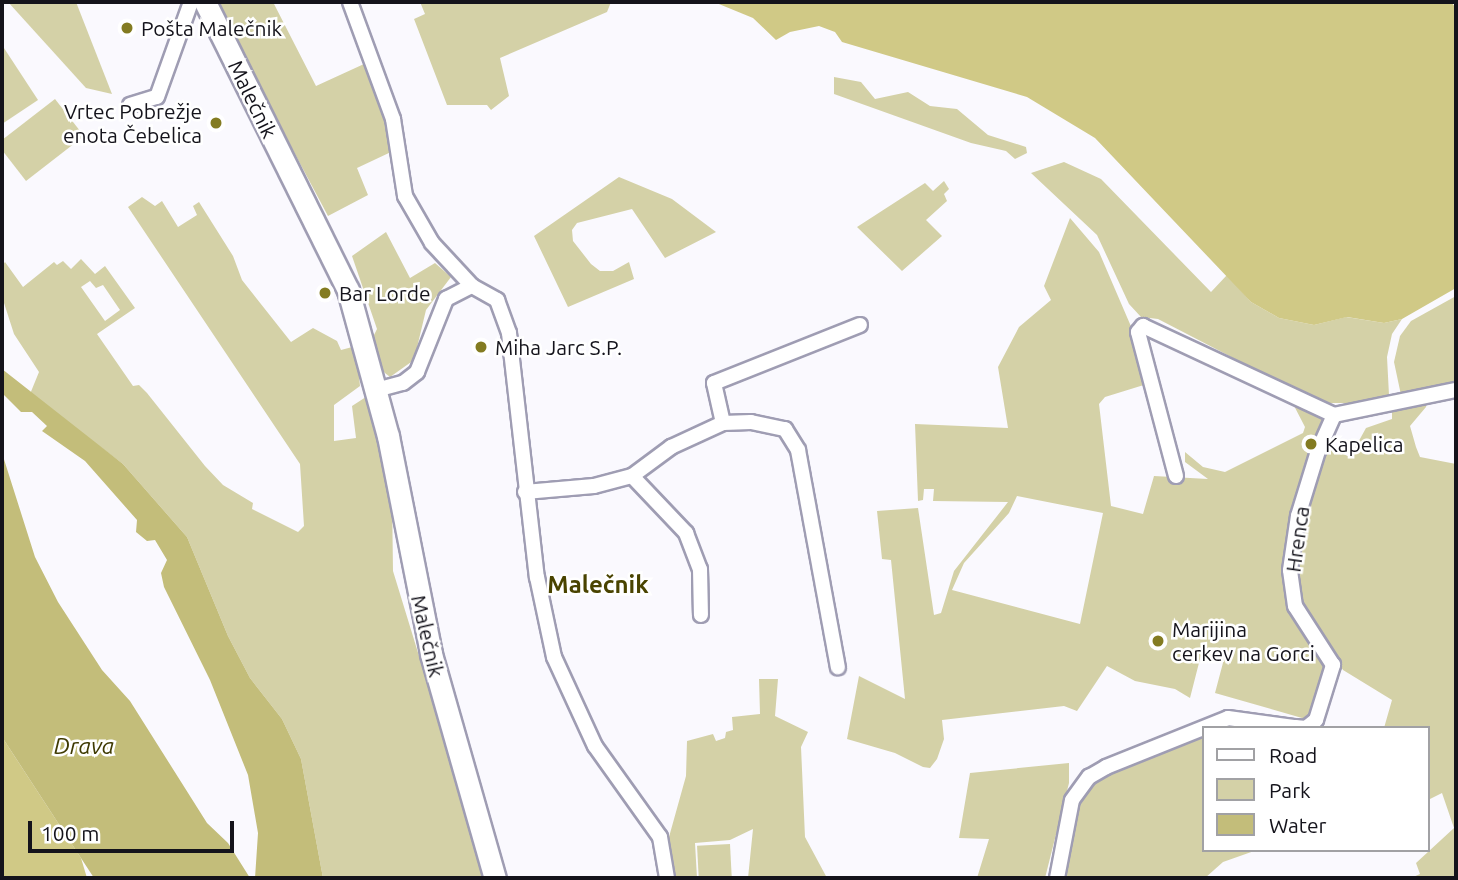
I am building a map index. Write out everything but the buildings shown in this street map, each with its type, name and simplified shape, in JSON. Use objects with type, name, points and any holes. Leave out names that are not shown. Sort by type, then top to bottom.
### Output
[{"type":"street","points":[[130,105],[157,97],[191,2]]},
{"type":"street","name":"Malečnik","points":[[205,2],[338,262],[376,390],[431,653],[495,878]]},
{"type":"street","points":[[350,2],[393,119],[405,196],[432,243],[472,286],[487,290],[504,314],[519,407],[525,492],[554,657],[595,746],[660,837],[667,878]]},
{"type":"street","points":[[376,390],[403,383],[417,372],[446,299],[472,286]]},
{"type":"street","points":[[723,423],[714,383],[860,325]]},
{"type":"street","points":[[1176,476],[1175,459],[1138,332],[1143,326],[1334,415],[1456,390]]},
{"type":"street","name":"Hrenca","points":[[1298,726],[1316,720],[1333,665],[1295,606],[1290,570],[1304,491],[1334,415]]},
{"type":"street","points":[[525,492],[594,486],[632,476],[671,447],[723,423],[776,426],[795,440],[838,667]]},
{"type":"street","points":[[632,476],[686,533],[700,569],[701,615]]},
{"type":"street","name":"Hrenca","points":[[1208,726],[1228,718],[1288,726]]},
{"type":"street","name":"Hrenca","points":[[1057,878],[1072,800],[1089,777],[1106,767],[1202,728]]},
{"type":"green space","points":[[8,2],[76,2],[112,94],[86,88]]},
{"type":"green space","points":[[214,2],[273,2],[316,86],[364,64],[384,109],[391,152],[357,168],[368,195],[328,216]]},
{"type":"green space","points":[[420,2],[611,2],[607,12],[500,58],[509,96],[491,110],[487,105],[447,105],[414,19],[425,14]]},
{"type":"green space","points":[[2,45],[38,100],[2,124]]},
{"type":"green space","points":[[834,77],[861,82],[875,99],[908,92],[930,106],[957,109],[988,135],[1026,147],[1027,153],[1015,159],[1006,151],[971,143],[834,94]]},
{"type":"green space","points":[[55,99],[84,136],[26,181],[2,150],[2,140]]},
{"type":"green space","points":[[1064,162],[1101,179],[1211,292],[1227,275],[1251,302],[1279,318],[1314,325],[1346,317],[1384,323],[1402,319],[1392,334],[1387,357],[1389,395],[1357,403],[1320,403],[1158,319],[1141,317],[1129,304],[1097,235],[1031,173]]},
{"type":"green space","points":[[619,177],[672,199],[716,232],[665,258],[632,209],[577,223],[572,230],[573,241],[591,264],[600,271],[613,271],[629,262],[634,279],[568,307],[534,236]]},
{"type":"green space","points":[[944,181],[949,189],[944,194],[947,201],[926,220],[942,236],[902,271],[857,227],[925,183],[933,191]]},
{"type":"green space","points":[[142,197],[155,206],[162,201],[178,227],[197,215],[193,206],[199,202],[233,256],[242,280],[291,342],[313,328],[337,341],[341,350],[356,346],[360,386],[334,405],[334,441],[356,438],[352,406],[369,395],[392,494],[393,571],[487,878],[323,878],[301,759],[282,719],[250,678],[228,636],[187,537],[123,464],[30,394],[39,372],[14,334],[4,303],[2,266],[5,262],[23,287],[54,262],[57,265],[63,261],[71,269],[81,259],[95,274],[105,266],[135,308],[97,334],[133,386],[139,385],[147,393],[205,466],[223,485],[253,503],[252,509],[298,532],[304,526],[300,464],[128,207]],"holes":[[[90,281],[96,288],[103,285],[120,310],[105,321],[81,287]]]},
{"type":"green space","points":[[1070,218],[1099,252],[1136,338],[1147,384],[1105,397],[1099,404],[1111,506],[1143,514],[1154,476],[1208,479],[1185,462],[1185,452],[1203,467],[1225,472],[1303,433],[1305,427],[1290,398],[1322,418],[1297,499],[1286,575],[1327,663],[1309,720],[1215,693],[1224,659],[1201,655],[1190,698],[1175,689],[1135,681],[1107,666],[1077,711],[1064,706],[942,720],[944,739],[937,759],[930,768],[895,753],[847,739],[859,676],[905,699],[891,560],[882,559],[877,511],[918,508],[934,615],[941,613],[954,571],[1008,502],[933,501],[934,489],[924,489],[923,500],[918,501],[915,424],[1008,428],[998,367],[1019,327],[1051,300],[1044,286]],"holes":[[[1017,496],[1103,513],[1080,624],[952,590],[964,563],[1009,513]]]},
{"type":"green space","points":[[386,232],[410,278],[435,263],[451,277],[426,310],[414,360],[390,377],[380,369],[372,339],[377,329],[352,256]]},
{"type":"green space","points":[[1456,296],[1456,384],[1401,395],[1394,362],[1400,336],[1411,321]]},
{"type":"green space","points":[[1428,398],[1426,407],[1410,426],[1420,457],[1456,464],[1456,878],[1411,878],[1420,874],[1416,863],[1454,828],[1442,793],[1430,799],[1430,726],[1385,726],[1392,700],[1343,670],[1300,602],[1295,574],[1305,502],[1325,446],[1350,457],[1366,428],[1392,419],[1392,406]]},
{"type":"green space","points":[[759,679],[778,679],[775,716],[808,732],[801,747],[805,837],[827,878],[748,878],[753,829],[730,840],[695,843],[697,878],[676,878],[669,837],[686,776],[687,741],[713,734],[716,741],[725,738],[726,732],[733,730],[732,717],[760,714]]},
{"type":"green space","points":[[1202,738],[1202,852],[1251,852],[1223,862],[1205,878],[1062,878],[1072,816],[1087,786],[1107,772],[1183,740]]},
{"type":"green space","points":[[1069,763],[1069,783],[1045,878],[977,878],[989,839],[959,838],[970,773]]},
{"type":"green space","points":[[730,844],[732,878],[699,878],[697,846]]},
{"type":"shaded area","points":[[714,2],[1451,2],[1456,8],[1456,288],[1402,319],[1384,323],[1347,317],[1314,325],[1279,318],[1251,302],[1095,138],[1027,97],[842,42],[835,32],[819,26],[790,32],[776,40],[753,18]]},
{"type":"shaded area","points":[[2,737],[81,858],[87,878],[2,878]]},
{"type":"water","points":[[2,369],[123,464],[187,537],[228,636],[250,678],[282,719],[301,759],[323,878],[255,878],[258,833],[248,775],[210,680],[164,587],[161,573],[167,560],[155,540],[147,541],[136,532],[137,520],[85,461],[42,431],[47,426],[32,412],[21,412],[3,394]]},
{"type":"water","name":"Drava","points":[[2,453],[35,557],[58,602],[102,670],[130,701],[207,823],[228,843],[250,878],[94,878],[2,737]]},
{"type":"place","name":"Pošta Malečnik","points":[[127,28]]},
{"type":"place","name":"Vrtec Pobrežje enota Čebelica","points":[[216,123]]},
{"type":"place","name":"Bar Lorde","points":[[325,293]]},
{"type":"place","name":"Miha Jarc S.P.","points":[[481,347]]},
{"type":"place","name":"Kapelica","points":[[1311,444]]},
{"type":"place","name":"Marijina cerkev na Gorci","points":[[1158,641]]},
{"type":"district","name":"Malečnik","points":[[598,585]]}]
